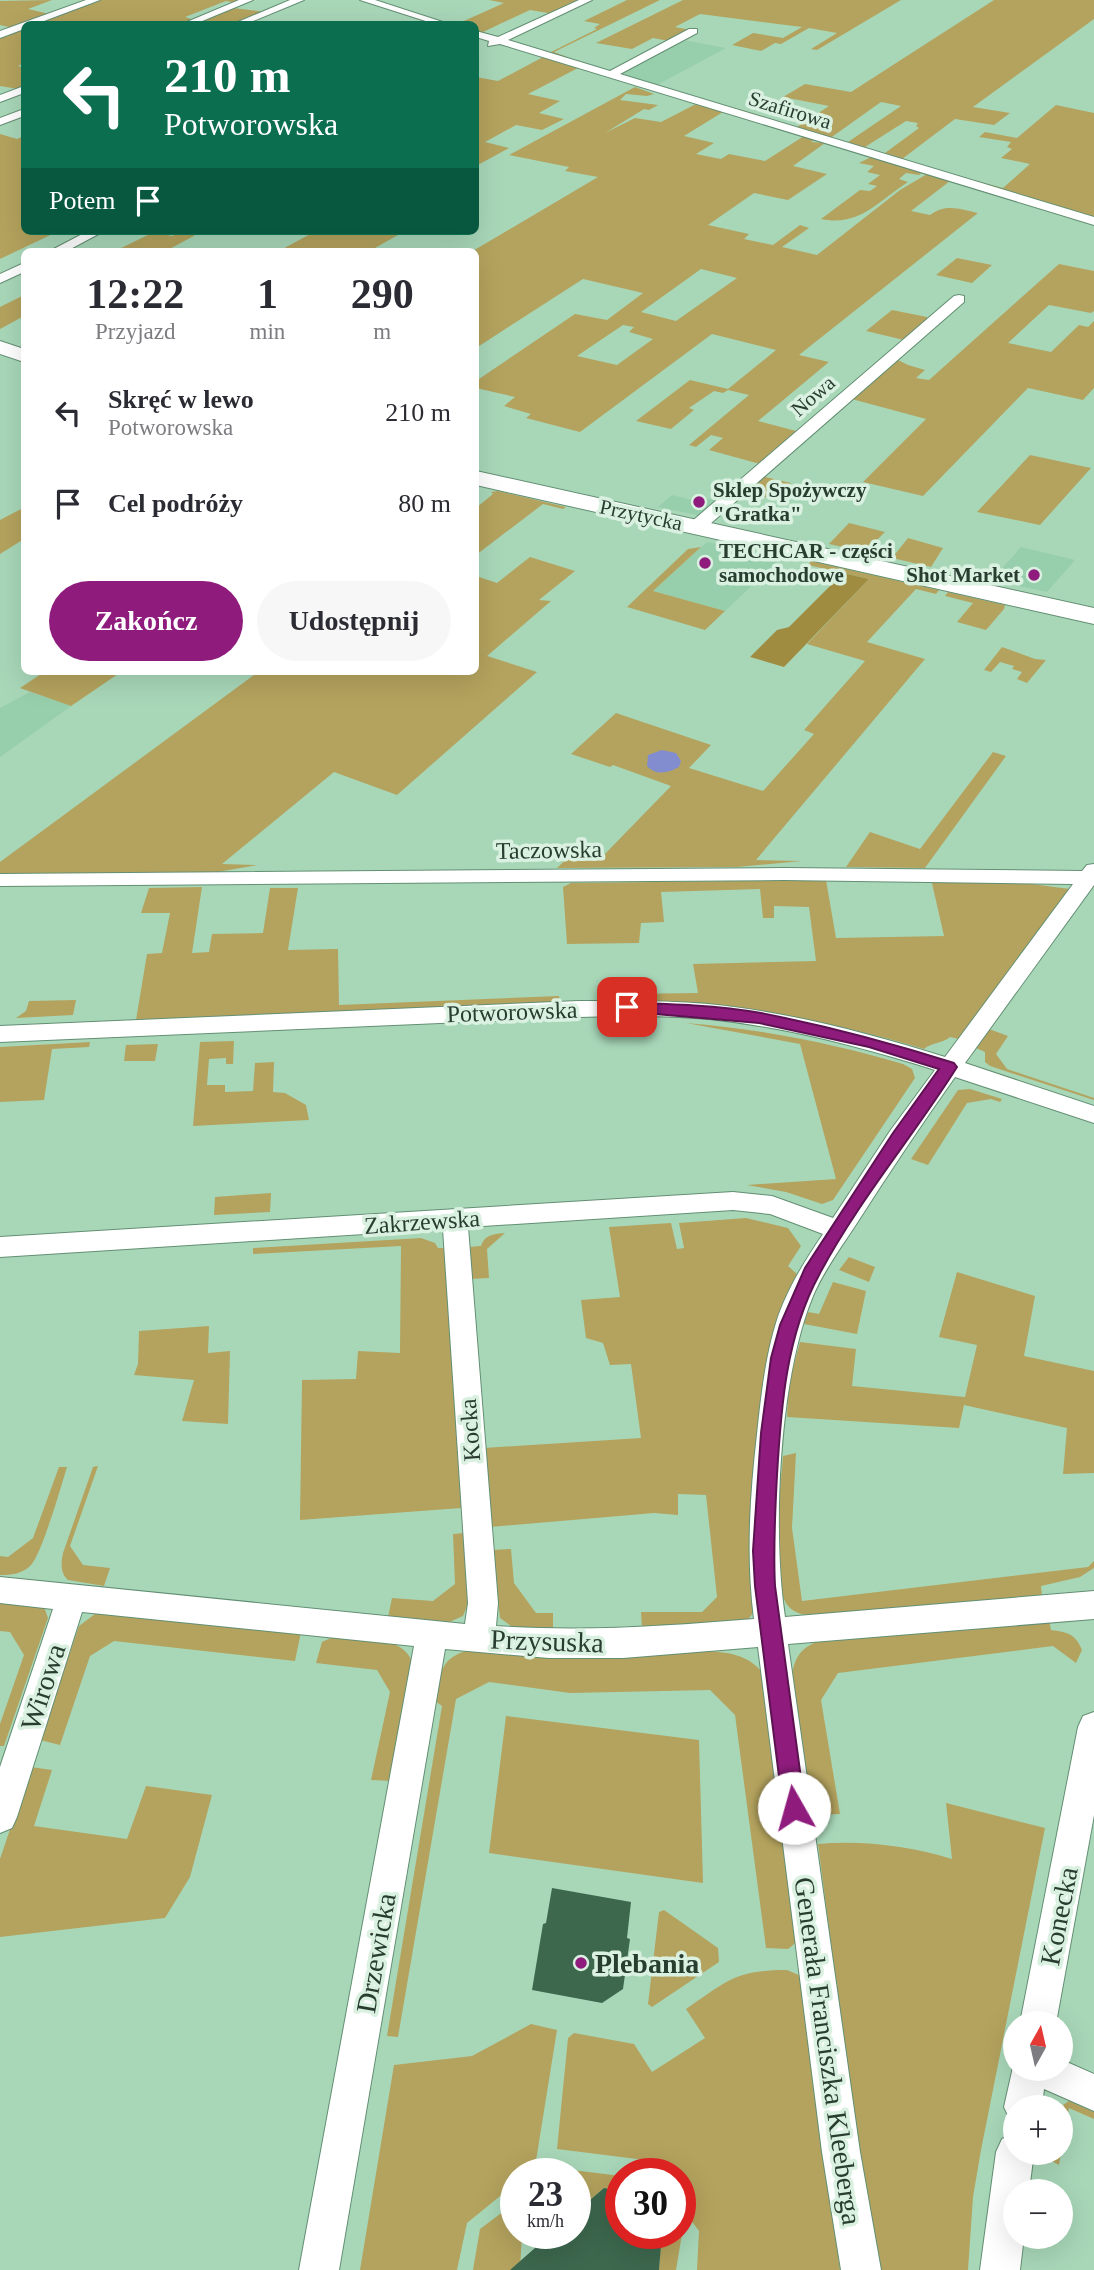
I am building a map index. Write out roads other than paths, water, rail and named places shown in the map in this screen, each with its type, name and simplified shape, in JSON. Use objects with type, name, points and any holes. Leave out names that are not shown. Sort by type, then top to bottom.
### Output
[{"type":"main road","points":[[0,347],[21,355]]},
{"type":"main road","name":"Przytycka","points":[[479,479],[1094,616]]},
{"type":"street","points":[[37,21],[95,0]]},
{"type":"street","points":[[195,21],[248,0]]},
{"type":"street","points":[[246,21],[299,0]]},
{"type":"street","points":[[365,0],[433,21]]},
{"type":"street","points":[[486,47],[587,0]]},
{"type":"street","points":[[401,19],[412,15]]},
{"type":"street","points":[[0,35],[21,27]]},
{"type":"street","points":[[610,75],[693,31]]},
{"type":"street","name":"Szafirowa","points":[[479,35],[1094,221]]},
{"type":"street","points":[[0,99],[21,90]]},
{"type":"street","points":[[0,122],[21,113]]},
{"type":"street","points":[[63,248],[90,235]]},
{"type":"street","points":[[0,279],[21,268]]},
{"type":"street","name":"Nowa","points":[[696,527],[959,299]]},
{"type":"street","name":"Taczowska","points":[[0,880],[1091,874]]},
{"type":"street","name":"Generała Franciszka Kleeberga","points":[[861,2270],[841,2152],[765,1586],[763,1551],[771,1433],[780,1358],[800,1295],[839,1230],[899,1137],[1091,874]]},
{"type":"street","name":"Potworowska","points":[[0,1034],[579,1009],[660,1008],[726,1013],[830,1032],[949,1067],[1094,1115]]},
{"type":"street","name":"Zakrzewska","points":[[0,1247],[754,1202],[791,1210],[839,1230]]},
{"type":"street","name":"Kocka","points":[[455,1220],[483,1603],[480,1639]]},
{"type":"street","name":"Przysuska","points":[[0,1590],[432,1635],[549,1644],[622,1644],[1094,1605]]},
{"type":"street","name":"Wirowa","points":[[0,1817],[72,1597]]},
{"type":"street","name":"Drzewicka","points":[[319,2270],[432,1635]]},
{"type":"street","name":"Konecka","points":[[1040,2011],[1094,1727]]},
{"type":"street","points":[[1068,2081],[1094,2093]]},
{"type":"street","points":[[1000,2270],[1013,2165]]},
{"type":"water","points":[[662,750],[676,753],[681,761],[679,767],[662,772],[647,766],[648,755]]},
{"type":"place","name":"Sklep Spożywczy \"Gratka\"","points":[[699,502]]},
{"type":"place","name":"TECHCAR - części samochodowe","points":[[705,563]]},
{"type":"place","name":"Shot Market","points":[[1034,575]]},
{"type":"place","name":"Plebania","points":[[581,1963]]}]
